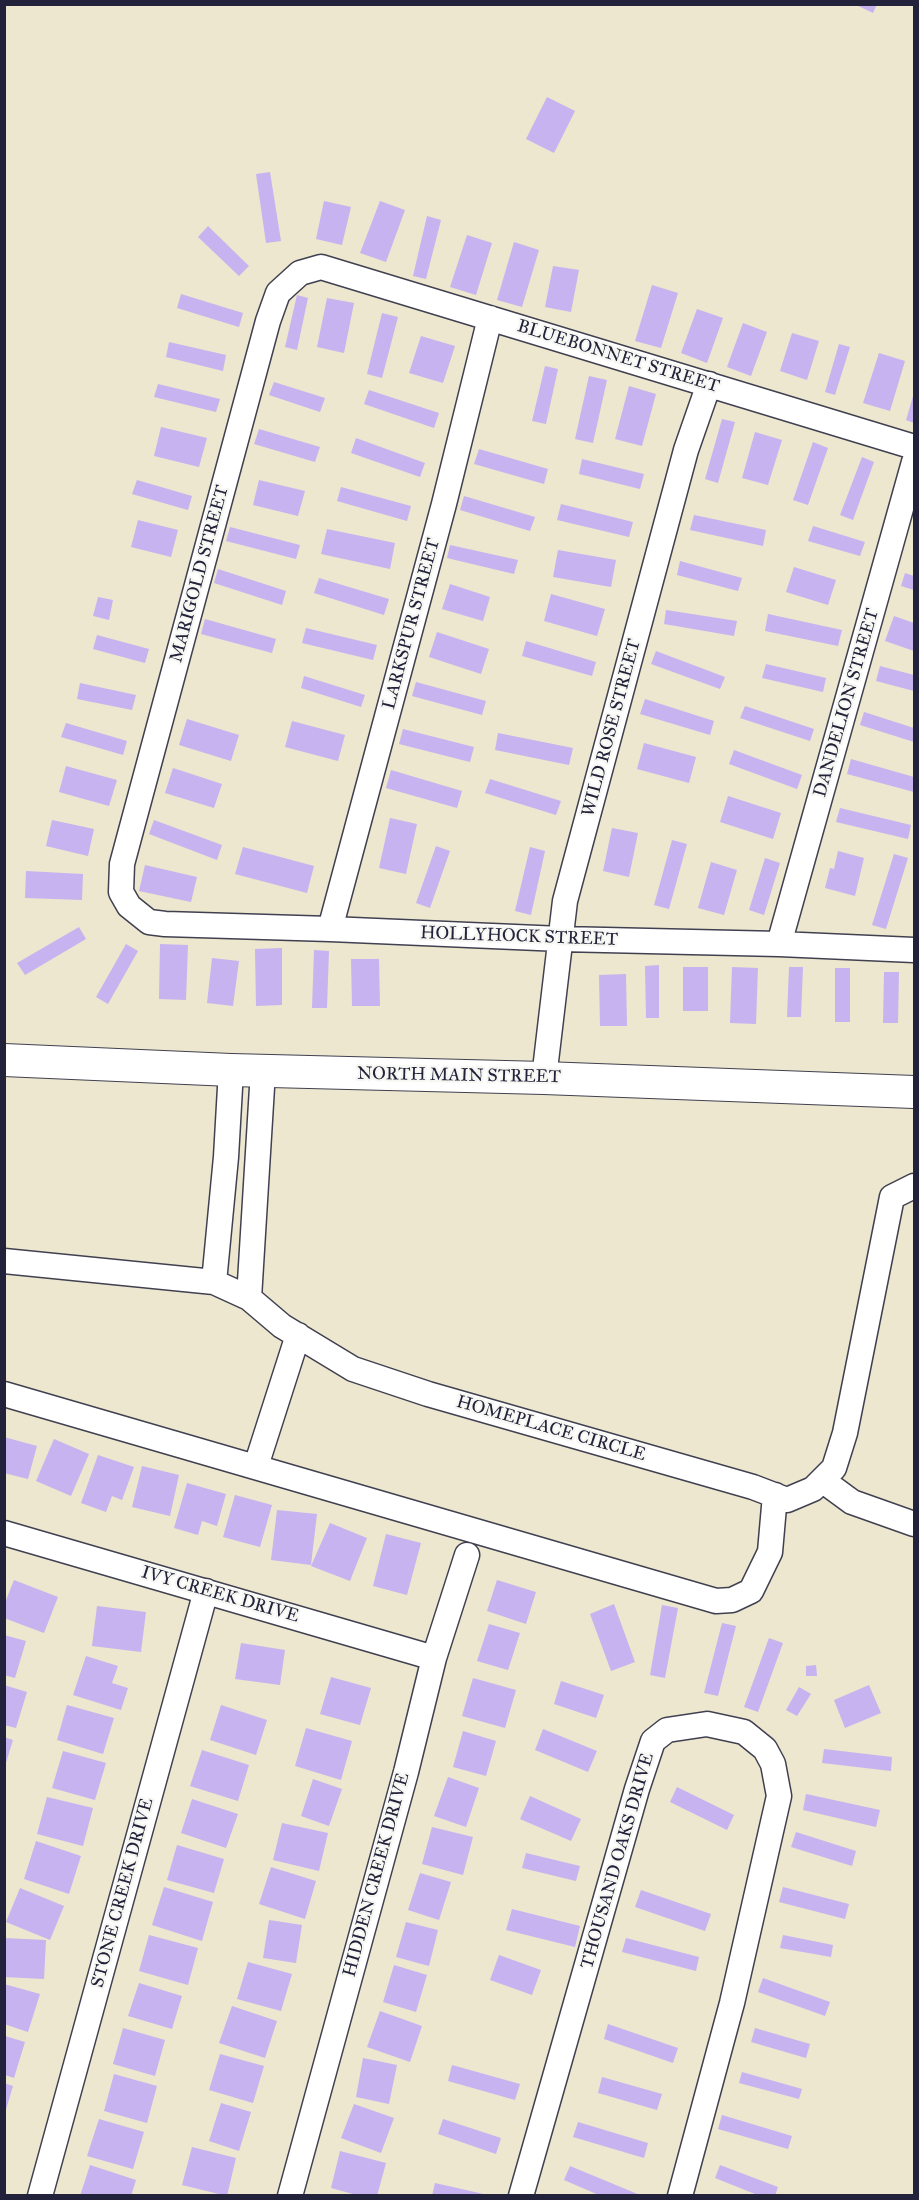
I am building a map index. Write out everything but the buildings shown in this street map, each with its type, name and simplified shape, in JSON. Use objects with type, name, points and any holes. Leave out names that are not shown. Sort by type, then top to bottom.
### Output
[{"type":"main road","name":"NORTH MAIN STREET","points":[[4,1060],[231,1070],[544,1078],[915,1092]]},
{"type":"street","name":"BLUEBONNET STREET","points":[[321,267],[915,447]]},
{"type":"street","name":"MARIGOLD STREET","points":[[129,906],[122,892],[122,864],[268,321],[278,292],[300,273],[321,267]]},
{"type":"street","name":"LARKSPUR STREET","points":[[330,929],[444,504],[490,318]]},
{"type":"street","name":"WILD ROSE STREET","points":[[544,1078],[568,889],[686,450],[709,384]]},
{"type":"street","name":"DANDELION STREET","points":[[779,944],[915,462]]},
{"type":"street","name":"HOLLYHOCK STREET","points":[[129,906],[149,921],[165,924],[915,950]]},
{"type":"street","points":[[214,1282],[224,1184],[231,1070]]},
{"type":"street","points":[[249,1298],[263,1071]]},
{"type":"street","points":[[224,1184],[256,1188]]},
{"type":"street","name":"HOMEPLACE CIRCLE","points":[[4,1261],[214,1282],[249,1298],[282,1326],[353,1369],[428,1394],[753,1487],[787,1500],[813,1489],[834,1468],[845,1433],[892,1197],[915,1186]]},
{"type":"street","points":[[256,1466],[298,1335]]},
{"type":"street","points":[[4,1394],[716,1601],[732,1600],[751,1591],[770,1552],[776,1495]]},
{"type":"street","points":[[822,1480],[852,1502],[915,1524]]},
{"type":"street","name":"IVY CREEK DRIVE","points":[[4,1533],[434,1658]]},
{"type":"street","name":"HIDDEN CREEK DRIVE","points":[[290,2196],[406,1772],[434,1658],[467,1555]]},
{"type":"street","name":"STONE CREEK DRIVE","points":[[40,2196],[206,1591]]},
{"type":"street","name":"THOUSAND OAKS DRIVE","points":[[521,2196],[653,1742],[667,1730],[707,1724],[744,1732],[765,1749],[773,1764],[779,1796],[732,2003],[680,2196]]}]
